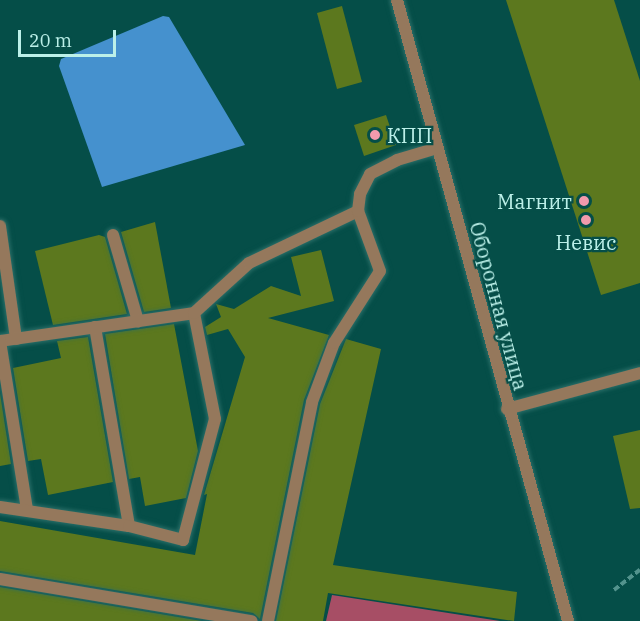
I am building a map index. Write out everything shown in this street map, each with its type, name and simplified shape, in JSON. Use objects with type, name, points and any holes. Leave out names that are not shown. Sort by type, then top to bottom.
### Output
[{"type":"street","name":"Оборонная улица","points":[[397,0],[507,409],[568,621]]},
{"type":"street","points":[[268,621],[312,402],[334,343],[380,271],[358,211],[360,194],[370,174],[397,160],[437,148]]},
{"type":"street","points":[[27,510],[0,341],[194,312],[249,263],[358,211]]},
{"type":"street","points":[[0,226],[16,339]]},
{"type":"street","points":[[113,235],[138,321]]},
{"type":"street","points":[[0,507],[129,526],[183,540],[214,419],[194,312]]},
{"type":"street","points":[[95,327],[129,526]]},
{"type":"street","points":[[507,409],[640,374]]},
{"type":"street","points":[[0,579],[252,621]]},
{"type":"path","points":[[614,590],[640,570]]},
{"type":"shaded area","points":[[332,595],[500,621],[326,621]]},
{"type":"water","points":[[163,16],[169,17],[245,145],[102,187],[59,66],[61,59]]},
{"type":"building","points":[[506,0],[614,0],[640,81],[640,283],[601,295]]},
{"type":"building","points":[[342,6],[362,82],[337,89],[317,13]]},
{"type":"building","name":"КПП","points":[[386,115],[396,145],[364,156],[354,125]]},
{"type":"building","points":[[155,222],[171,308],[144,312],[121,232]]},
{"type":"building","points":[[99,235],[105,237],[127,314],[53,325],[35,251]]},
{"type":"building","points":[[321,250],[334,301],[268,318],[329,335],[304,400],[260,619],[253,613],[0,571],[0,521],[195,555],[207,494],[204,495],[245,357],[228,329],[207,335],[205,327],[221,317],[216,304],[234,309],[271,286],[301,296],[291,257]]},
{"type":"building","points":[[174,324],[198,451],[186,498],[145,506],[140,477],[129,479],[105,334]]},
{"type":"building","points":[[88,337],[113,482],[48,495],[41,459],[28,461],[13,368],[61,358],[57,341]]},
{"type":"building","points":[[346,339],[381,349],[333,565],[517,592],[514,621],[328,593],[323,621],[276,621],[320,404]]},
{"type":"building","points":[[0,393],[11,464],[0,466]]},
{"type":"building","points":[[640,430],[640,508],[630,509],[613,436]]},
{"type":"building","points":[[0,587],[202,621],[0,621]]},
{"type":"place","name":"КПП","points":[[375,135]]},
{"type":"place","name":"Магнит","points":[[584,201]]},
{"type":"place","name":"Невис","points":[[586,220]]}]
